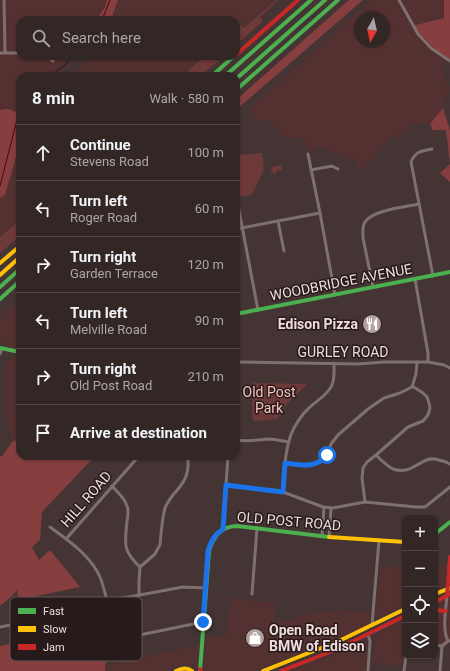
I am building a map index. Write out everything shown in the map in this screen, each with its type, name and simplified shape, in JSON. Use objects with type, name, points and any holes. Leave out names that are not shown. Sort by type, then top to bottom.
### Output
[{"type":"main road","points":[[240,51],[298,0]]},
{"type":"main road","points":[[230,72],[311,0]]},
{"type":"main road","points":[[240,74],[325,0]]},
{"type":"main road","points":[[240,86],[338,0]]},
{"type":"main road","points":[[216,72],[230,60]]},
{"type":"main road","points":[[0,263],[16,249]]},
{"type":"main road","points":[[0,275],[16,261]]},
{"type":"main road","name":"WOODBRIDGE AVENUE","points":[[240,313],[450,272]]},
{"type":"main road","points":[[0,287],[16,273]]},
{"type":"main road","points":[[0,299],[16,285]]},
{"type":"main road","points":[[1,348],[16,351]]},
{"type":"main road","points":[[438,532],[450,522]]},
{"type":"main road","name":"OLD POST ROAD","points":[[200,670],[208,551],[213,538],[223,529],[232,526],[322,536],[402,542]]},
{"type":"main road","points":[[438,600],[448,595],[450,557]]},
{"type":"main road","points":[[438,593],[449,588]]},
{"type":"main road","points":[[263,671],[320,650],[402,610]]},
{"type":"main road","points":[[438,610],[446,610]]},
{"type":"main road","points":[[281,671],[336,650],[402,618]]},
{"type":"main road","points":[[176,671],[185,668],[192,671]]},
{"type":"street","points":[[4,0],[5,52]]},
{"type":"street","points":[[399,0],[417,34],[431,48],[450,61]]},
{"type":"street","points":[[0,52],[16,52]]},
{"type":"street","points":[[432,149],[419,152],[414,155],[411,162],[433,276]]},
{"type":"street","points":[[308,154],[335,295]]},
{"type":"street","points":[[311,170],[332,166],[338,169]]},
{"type":"street","points":[[373,287],[363,238],[365,222],[371,216],[378,213],[419,204]]},
{"type":"street","points":[[240,228],[320,213]]},
{"type":"street","points":[[240,214],[258,310]]},
{"type":"street","points":[[278,220],[284,251]]},
{"type":"street","points":[[415,279],[428,353],[428,362]]},
{"type":"street","points":[[0,354],[1,348]]},
{"type":"street","name":"GURLEY ROAD","points":[[240,362],[428,362],[444,365],[450,368]]},
{"type":"street","points":[[285,463],[311,465],[323,460],[327,455],[331,444],[338,435],[368,409],[384,398],[400,393],[412,386],[416,374],[417,362]]},
{"type":"street","points":[[283,492],[285,463],[293,430],[300,418],[308,409],[328,392],[334,379],[334,363]]},
{"type":"street","points":[[365,502],[362,478],[363,468],[366,462],[408,426],[423,421],[428,415],[430,408],[427,397],[412,386]]},
{"type":"street","points":[[240,441],[247,442],[270,439],[289,442]]},
{"type":"street","points":[[376,455],[389,467],[398,470],[410,469],[423,462],[435,459],[450,464]]},
{"type":"street","name":"HILL ROAD","points":[[66,539],[135,460]]},
{"type":"street","points":[[139,595],[138,582],[140,567],[158,550],[165,507],[187,476],[187,460]]},
{"type":"street","points":[[223,529],[228,460]]},
{"type":"street","points":[[226,485],[283,492],[324,507],[331,508],[365,502],[425,507],[450,487]]},
{"type":"street","points":[[112,486],[125,500],[127,505],[126,549],[132,559],[140,567]]},
{"type":"street","points":[[322,536],[324,507]]},
{"type":"street","points":[[329,536],[331,508]]},
{"type":"street","points":[[50,527],[86,556],[95,567],[101,579],[106,597]]},
{"type":"street","points":[[252,594],[257,528]]},
{"type":"street","points":[[372,625],[379,540]]},
{"type":"street","points":[[128,597],[183,586],[206,588]]},
{"type":"street","points":[[438,645],[442,646],[449,641],[446,637],[445,628],[448,595]]},
{"type":"street","points":[[142,635],[203,622]]},
{"type":"street","points":[[0,628],[10,626]]},
{"type":"street","points":[[368,635],[370,641],[368,671]]},
{"type":"street","points":[[440,671],[442,646]]},
{"type":"street","points":[[404,671],[406,659]]},
{"type":"shaded area","points":[[0,0],[107,0],[105,7],[99,16],[16,16],[16,60],[66,60],[54,72],[16,72],[16,112],[8,109],[0,110]]},
{"type":"shaded area","points":[[107,0],[118,0],[112,16],[99,16],[105,7]]},
{"type":"shaded area","points":[[118,0],[276,0],[243,28],[240,25],[240,16],[112,16]]},
{"type":"shaded area","points":[[349,0],[363,0],[240,107],[240,96]]},
{"type":"shaded area","points":[[371,0],[444,0],[444,17],[413,26],[447,61],[442,66],[446,84],[450,87],[443,108],[430,124],[413,124],[400,137],[393,137],[393,134],[368,165],[360,171],[358,171],[355,160],[319,147],[308,151],[303,139],[282,136],[269,120],[256,121],[248,110],[354,15],[354,48],[390,48],[390,12],[358,12]]},
{"type":"shaded area","points":[[444,0],[450,0],[450,58],[447,61],[412,26],[444,18]]},
{"type":"shaded area","points":[[85,60],[200,60],[187,72],[75,72],[78,71]]},
{"type":"shaded area","points":[[443,108],[450,130],[450,164],[446,130],[433,130],[430,124]]},
{"type":"shaded area","points":[[8,109],[16,112],[16,157],[5,195],[0,198],[0,110]]},
{"type":"shaded area","points":[[16,157],[16,223],[0,237],[0,198],[5,195]]},
{"type":"shaded area","points":[[450,164],[450,182],[440,173]]},
{"type":"shaded area","points":[[16,303],[16,348],[0,342],[0,318]]},
{"type":"shaded area","points":[[16,358],[16,441],[13,441],[5,411],[6,360]]},
{"type":"shaded area","points":[[13,441],[16,441],[16,460],[91,460],[42,512],[40,540],[32,547],[39,560],[50,550],[80,587],[32,597],[18,597],[17,590],[0,606],[0,456],[2,456]]},
{"type":"shaded area","points":[[399,563],[402,563],[402,607],[377,619],[375,617],[380,566],[398,568]]},
{"type":"shaded area","points":[[438,566],[445,567],[445,585],[438,589]]},
{"type":"shaded area","points":[[450,597],[450,643],[438,642],[438,603]]},
{"type":"shaded area","points":[[231,598],[275,603],[275,623],[312,613],[339,610],[371,612],[370,625],[255,671],[205,671],[206,637],[225,637]]},
{"type":"shaded area","points":[[402,622],[402,666],[372,663],[375,636]]},
{"type":"shaded area","points":[[364,641],[368,642],[366,671],[290,671],[325,658]]},
{"type":"shaded area","points":[[10,644],[10,661],[106,661],[105,671],[0,671],[0,646]]},
{"type":"shaded area","points":[[199,645],[196,670],[187,666],[174,667],[169,671],[104,671],[105,665],[124,661],[142,661],[142,657]]},
{"type":"green space","points":[[276,0],[278,0],[260,17],[263,21],[240,41],[240,25],[244,28]]},
{"type":"green space","points":[[200,60],[219,60],[206,72],[187,72]]},
{"type":"green space","points":[[262,153],[264,169],[252,195],[240,196],[240,155]]},
{"type":"green space","points":[[281,165],[282,170],[276,171],[276,174],[271,171],[272,167]]},
{"type":"green space","points":[[16,223],[16,239],[0,253],[0,237]]},
{"type":"green space","name":"Old Post Park","points":[[253,383],[307,385],[287,404],[278,419],[253,421]]},
{"type":"waterway","points":[[103,16],[110,0]]},
{"type":"waterway","points":[[55,72],[69,60]]},
{"type":"waterway","points":[[0,186],[16,124]]},
{"type":"traffic: fast","points":[[230,72],[311,0]]},
{"type":"traffic: fast","points":[[240,75],[325,0]]},
{"type":"traffic: fast","points":[[240,86],[338,0]]},
{"type":"traffic: fast","points":[[216,72],[230,60]]},
{"type":"traffic: fast","points":[[240,313],[450,272]]},
{"type":"traffic: fast","points":[[0,287],[16,273]]},
{"type":"traffic: fast","points":[[0,299],[16,285]]},
{"type":"traffic: fast","points":[[0,348],[16,351]]},
{"type":"traffic: fast","points":[[438,532],[450,522]]},
{"type":"traffic: fast","points":[[200,671],[209,551],[218,533],[231,526],[237,526],[329,537]]},
{"type":"traffic: slow","points":[[0,263],[16,249]]},
{"type":"traffic: slow","points":[[0,275],[16,261]]},
{"type":"traffic: slow","points":[[329,537],[402,542]]},
{"type":"traffic: slow","points":[[438,593],[450,588]]},
{"type":"traffic: slow","points":[[263,671],[339,641],[402,610]]},
{"type":"traffic: slow","points":[[176,671],[184,668],[192,671]]},
{"type":"traffic: jam","points":[[240,51],[298,0]]},
{"type":"traffic: jam","points":[[447,596],[450,557]]},
{"type":"traffic: jam","points":[[438,600],[450,594]]},
{"type":"traffic: jam","points":[[438,610],[446,611]]},
{"type":"traffic: jam","points":[[281,671],[335,650],[402,617]]},
{"type":"place","name":"Edison Pizza","points":[[372,324]]},
{"type":"place","name":"Open Road BMW of Edison","points":[[255,638]]},
{"type":"route","points":[[203,622],[208,551],[213,538],[223,529],[226,485],[283,492],[285,463],[311,465],[323,460],[327,455]]}]
